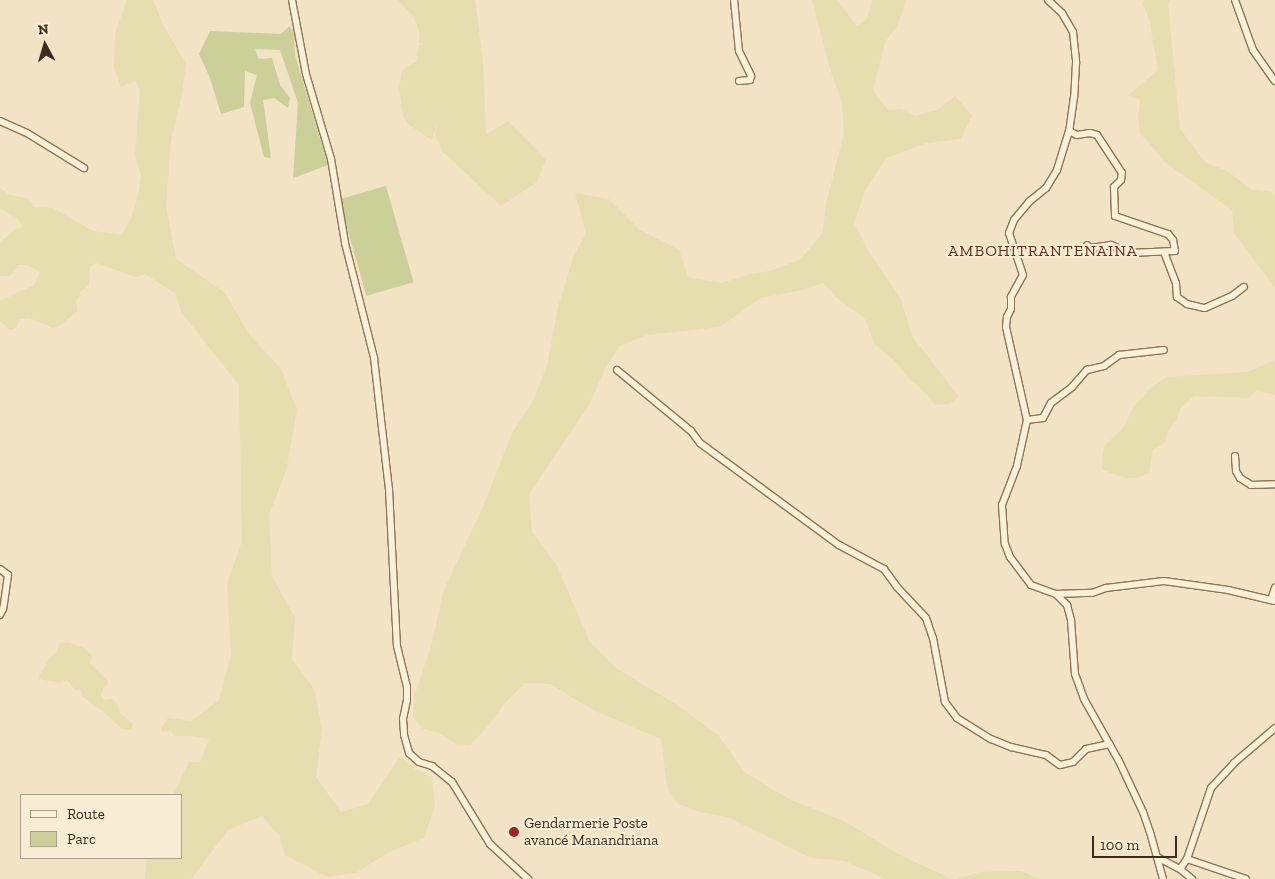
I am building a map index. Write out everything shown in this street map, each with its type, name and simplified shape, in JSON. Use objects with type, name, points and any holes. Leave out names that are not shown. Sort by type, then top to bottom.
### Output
[{"type":"street","points":[[292,0],[306,74],[331,159],[345,244],[374,358],[389,489],[397,646],[407,700],[403,718],[406,744],[409,753],[419,762],[432,766],[452,782],[490,844],[528,879]]},
{"type":"street","points":[[734,0],[739,51],[751,76],[750,80],[739,81]]},
{"type":"street","points":[[1048,0],[1062,13],[1073,32],[1076,63],[1069,131],[1057,170],[1046,188],[1029,202],[1014,220],[1009,233],[1023,275],[1011,297],[1011,308],[1006,317],[1006,327],[1026,420],[1016,466],[1002,506],[1005,544],[1010,557],[1031,585],[1056,594],[1092,593],[1106,588],[1164,582],[1228,590],[1273,600],[1275,588]]},
{"type":"street","points":[[1234,0],[1253,50],[1275,81]]},
{"type":"street","points":[[0,120],[27,133],[84,168]]},
{"type":"street","points":[[1069,131],[1077,135],[1090,133],[1099,137],[1122,173],[1121,180],[1114,187],[1115,216],[1168,234],[1173,240],[1175,251],[1129,253],[1111,245],[1090,248],[1086,246]]},
{"type":"street","points":[[1164,252],[1176,283],[1177,297],[1187,304],[1205,308],[1232,296],[1244,286]]},
{"type":"street","points":[[1026,420],[1043,418],[1051,403],[1072,387],[1087,370],[1104,366],[1119,355],[1164,350]]},
{"type":"street","points":[[617,370],[691,431],[700,443],[839,545],[884,569],[926,618],[933,638],[945,702],[957,718],[991,739],[1011,747],[1046,755],[1060,766],[1073,762],[1086,749],[1109,744]]},
{"type":"street","points":[[1235,456],[1236,471],[1240,478],[1251,485],[1275,484]]},
{"type":"street","points":[[0,569],[8,575],[3,610],[0,615]]},
{"type":"street","points":[[1056,594],[1067,605],[1071,620],[1075,674],[1084,699],[1143,812],[1162,879]]},
{"type":"street","points":[[1180,869],[1187,859],[1211,788],[1234,763],[1275,728]]},
{"type":"street","points":[[1157,857],[1180,869],[1192,879]]},
{"type":"street","points":[[1187,859],[1246,879]]},
{"type":"shaded area","points":[[127,0],[153,0],[165,28],[186,64],[182,95],[171,141],[166,205],[176,259],[224,292],[250,335],[281,369],[297,410],[286,471],[269,515],[272,576],[295,618],[292,659],[314,689],[322,728],[316,777],[341,812],[368,804],[400,757],[415,769],[432,777],[435,806],[424,838],[389,852],[356,873],[327,877],[285,855],[279,835],[262,816],[228,830],[191,879],[145,879],[147,859],[182,859],[182,794],[173,794],[189,762],[200,762],[209,739],[174,736],[171,731],[161,732],[161,728],[168,718],[191,721],[219,700],[231,655],[227,584],[242,541],[239,385],[181,312],[176,294],[145,274],[136,277],[96,263],[90,267],[89,285],[80,292],[80,296],[76,301],[78,311],[60,325],[53,328],[29,318],[20,319],[16,328],[10,330],[0,321],[0,301],[34,285],[40,272],[27,265],[18,265],[10,276],[0,276],[0,242],[16,229],[23,227],[17,218],[0,209],[0,188],[10,195],[27,198],[34,207],[53,208],[93,231],[122,235],[131,218],[138,196],[141,175],[135,155],[140,90],[135,81],[121,87],[114,68],[115,33]]},
{"type":"shaded area","points":[[398,0],[475,0],[483,61],[486,135],[508,121],[546,160],[537,182],[501,206],[443,152],[435,135],[437,123],[432,140],[409,125],[403,116],[399,88],[402,72],[405,68],[416,62],[419,45],[423,44],[419,43],[419,30],[412,15]]},
{"type":"shaded area","points":[[812,0],[837,0],[857,26],[867,19],[872,0],[907,0],[897,26],[885,42],[873,90],[888,110],[901,109],[915,116],[937,110],[955,96],[972,115],[961,139],[927,143],[886,158],[865,191],[854,223],[869,252],[901,299],[912,336],[959,397],[949,404],[935,405],[918,385],[910,380],[897,363],[875,344],[865,319],[837,298],[823,283],[803,290],[761,298],[720,327],[647,335],[620,346],[606,367],[588,407],[529,494],[532,532],[556,564],[590,642],[616,668],[677,705],[718,735],[744,772],[789,799],[844,821],[900,855],[952,879],[886,879],[844,861],[811,858],[727,817],[700,812],[678,804],[667,787],[661,739],[595,711],[550,684],[525,683],[505,703],[487,727],[470,745],[456,744],[439,733],[423,729],[413,717],[415,694],[432,643],[443,592],[485,502],[512,433],[532,403],[547,366],[558,307],[573,258],[586,233],[575,193],[609,199],[640,230],[679,250],[688,277],[722,283],[750,274],[771,271],[801,259],[822,234],[827,200],[844,133],[842,102],[831,72]]},
{"type":"shaded area","points":[[1144,0],[1170,0],[1168,5],[1180,129],[1206,163],[1226,170],[1251,189],[1271,192],[1275,196],[1275,288],[1234,233],[1232,210],[1166,163],[1140,133],[1138,119],[1140,100],[1128,95],[1158,70],[1149,19],[1143,4]]},
{"type":"shaded area","points":[[1275,360],[1275,395],[1256,391],[1249,398],[1194,396],[1180,409],[1177,419],[1167,432],[1165,442],[1153,450],[1149,473],[1137,478],[1125,478],[1102,470],[1105,445],[1123,428],[1134,406],[1151,388],[1167,377],[1247,372]]},
{"type":"shaded area","points":[[68,642],[82,647],[92,655],[90,663],[108,681],[101,695],[104,700],[113,699],[120,713],[133,724],[132,730],[122,729],[104,712],[83,697],[81,690],[75,690],[67,680],[60,683],[39,679],[40,674],[50,658],[56,653],[60,643]]},
{"type":"shaded area","points":[[1021,871],[1041,879],[956,879],[980,872]]},
{"type":"green space","points":[[290,26],[294,33],[295,55],[328,165],[293,178],[298,103],[280,50],[255,49],[259,59],[272,58],[280,85],[290,98],[288,108],[274,98],[263,100],[271,158],[264,157],[250,103],[257,75],[245,71],[244,107],[221,114],[210,78],[199,54],[210,31],[281,34]]},
{"type":"green space","points":[[386,186],[414,282],[366,296],[339,200]]},
{"type":"place","name":"Gendarmerie Poste avancé Manandriana","points":[[514,832]]},
{"type":"district","name":"AMBOHITRANTENAINA","points":[[1043,251]]}]
